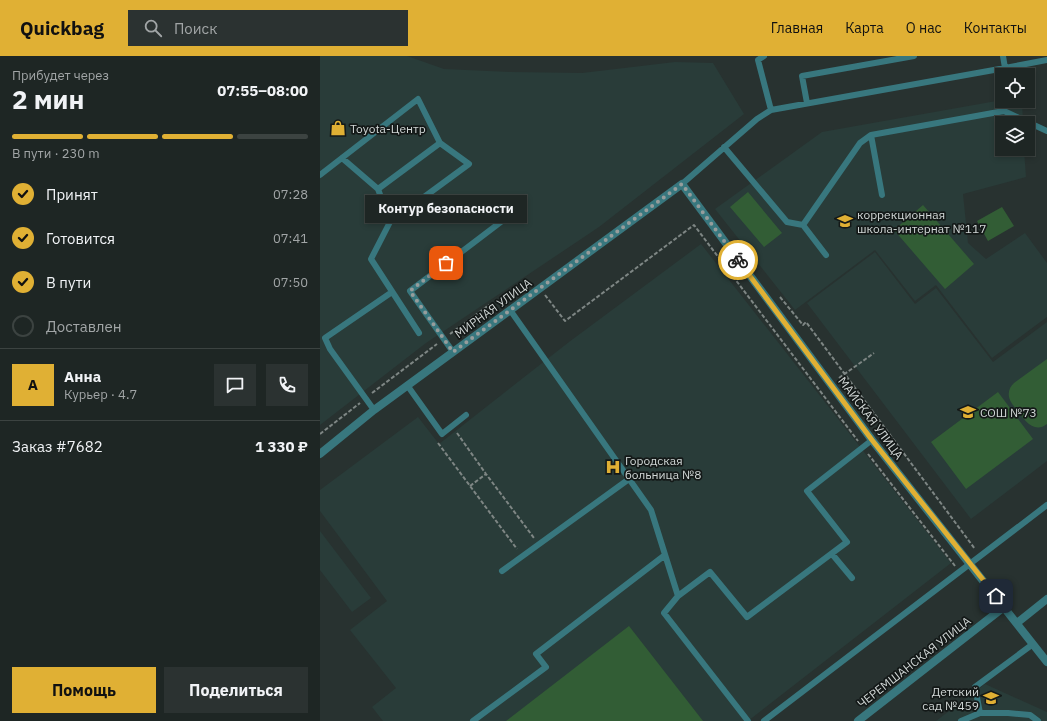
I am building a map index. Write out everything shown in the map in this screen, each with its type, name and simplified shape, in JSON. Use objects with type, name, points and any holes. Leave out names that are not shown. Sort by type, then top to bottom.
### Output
[{"type":"street","name":"МИРНАЯ УЛИЦА","points":[[320,454],[374,410],[682,184]]},
{"type":"street","name":"МАЙСКАЯ УЛИЦА","points":[[682,184],[872,440],[1047,662]]},
{"type":"street","points":[[1017,623],[1047,599]]},
{"type":"street","name":"ЧЕРЕМШАНСКАЯ УЛИЦА","points":[[858,721],[1004,607]]},
{"type":"lane","points":[[764,56],[758,60],[771,110]]},
{"type":"lane","points":[[807,103],[802,76],[914,56]]},
{"type":"lane","points":[[1003,56],[1005,68],[1047,60]]},
{"type":"lane","points":[[682,184],[757,119],[771,110],[995,70]]},
{"type":"lane","points":[[320,175],[418,99],[440,143],[469,164],[390,222],[371,259],[419,333]]},
{"type":"lane","points":[[803,225],[860,143],[872,135],[1004,112],[1047,131]]},
{"type":"lane","points":[[872,135],[882,195]]},
{"type":"lane","points":[[378,189],[440,143]]},
{"type":"lane","points":[[724,148],[787,222],[803,225],[826,255]]},
{"type":"lane","points":[[342,158],[378,189],[390,222]]},
{"type":"lane","points":[[453,352],[410,291],[518,209]]},
{"type":"lane","points":[[374,410],[330,349],[325,338],[392,292]]},
{"type":"lane","points":[[510,310],[651,510],[678,596]]},
{"type":"lane","points":[[407,386],[442,434],[466,414]]},
{"type":"lane","points":[[748,721],[664,613],[678,596],[710,572],[747,617],[847,542],[807,491],[872,440]]},
{"type":"lane","points":[[502,571],[629,479]]},
{"type":"lane","points":[[764,721],[1047,505]]},
{"type":"lane","points":[[832,554],[852,578]]},
{"type":"lane","points":[[473,721],[546,667],[536,654],[665,555]]},
{"type":"lane","points":[[980,713],[974,687],[1033,644]]},
{"type":"lane","points":[[961,721],[980,713],[1022,714],[1030,716],[1038,721]]},
{"type":"path","points":[[540,288],[565,321],[694,225],[956,567]]},
{"type":"path","points":[[777,293],[803,325],[806,322],[972,544],[979,556]]},
{"type":"path","points":[[820,391],[874,353]]},
{"type":"path","points":[[452,426],[538,544]]},
{"type":"path","points":[[442,434],[435,439],[522,556]]},
{"type":"path","points":[[470,486],[486,474]]},
{"type":"shaded area","points":[[320,56],[407,56],[444,69],[510,72],[582,73],[675,62],[713,63],[744,114],[599,227],[426,343],[320,425]]},
{"type":"shaded area","name":"коррекционная школа-интернат №117","points":[[995,101],[995,108],[1022,108],[1023,116],[995,116],[995,156],[1024,156],[1026,177],[963,194],[968,243],[986,259],[1025,233],[1047,263],[1047,317],[992,358],[936,285],[915,301],[875,250],[795,310],[715,209],[822,132]]},
{"type":"shaded area","name":"Городская больница №8","points":[[701,244],[951,563],[748,721],[383,721],[372,707],[396,688],[350,630],[387,601],[320,511],[320,490],[418,417],[439,444],[569,342]]},
{"type":"shaded area","name":"СОШ №73","points":[[875,252],[915,304],[936,288],[993,362],[1047,322],[1047,461],[971,519],[807,303]]},
{"type":"shaded area","points":[[320,531],[371,598],[352,612],[320,570]]},
{"type":"shaded area","name":"Детский сад №459","points":[[985,684],[1047,712],[1047,721],[936,721]]},
{"type":"green space","points":[[748,192],[782,233],[764,247],[730,207]]},
{"type":"green space","points":[[923,205],[974,264],[945,289],[894,230]]},
{"type":"green space","points":[[1002,207],[1014,226],[988,241],[977,221]]},
{"type":"green space","points":[[1047,359],[1047,424],[1042,427],[1034,427],[1023,418],[1011,402],[1009,393],[1010,388],[1014,383]]},
{"type":"green space","points":[[998,392],[1033,439],[966,489],[931,442]]},
{"type":"green space","points":[[629,626],[703,721],[506,721]]},
{"type":"way so far","points":[[446,263],[410,291],[453,352],[682,184],[738,260]]},
{"type":"place","name":"Toyota-Центр","points":[[338,128]]},
{"type":"place","name":"коррекционная школа-интернат №117","points":[[845,221]]},
{"type":"place","name":"Контур безопасности","points":[[446,263]]},
{"type":"place","name":"СОШ №73","points":[[968,412]]},
{"type":"place","name":"Городская больница №8","points":[[613,467]]},
{"type":"place","name":"Детский сад №459","points":[[991,698]]},
{"type":"route","points":[[738,260],[872,440],[996,596]]}]
